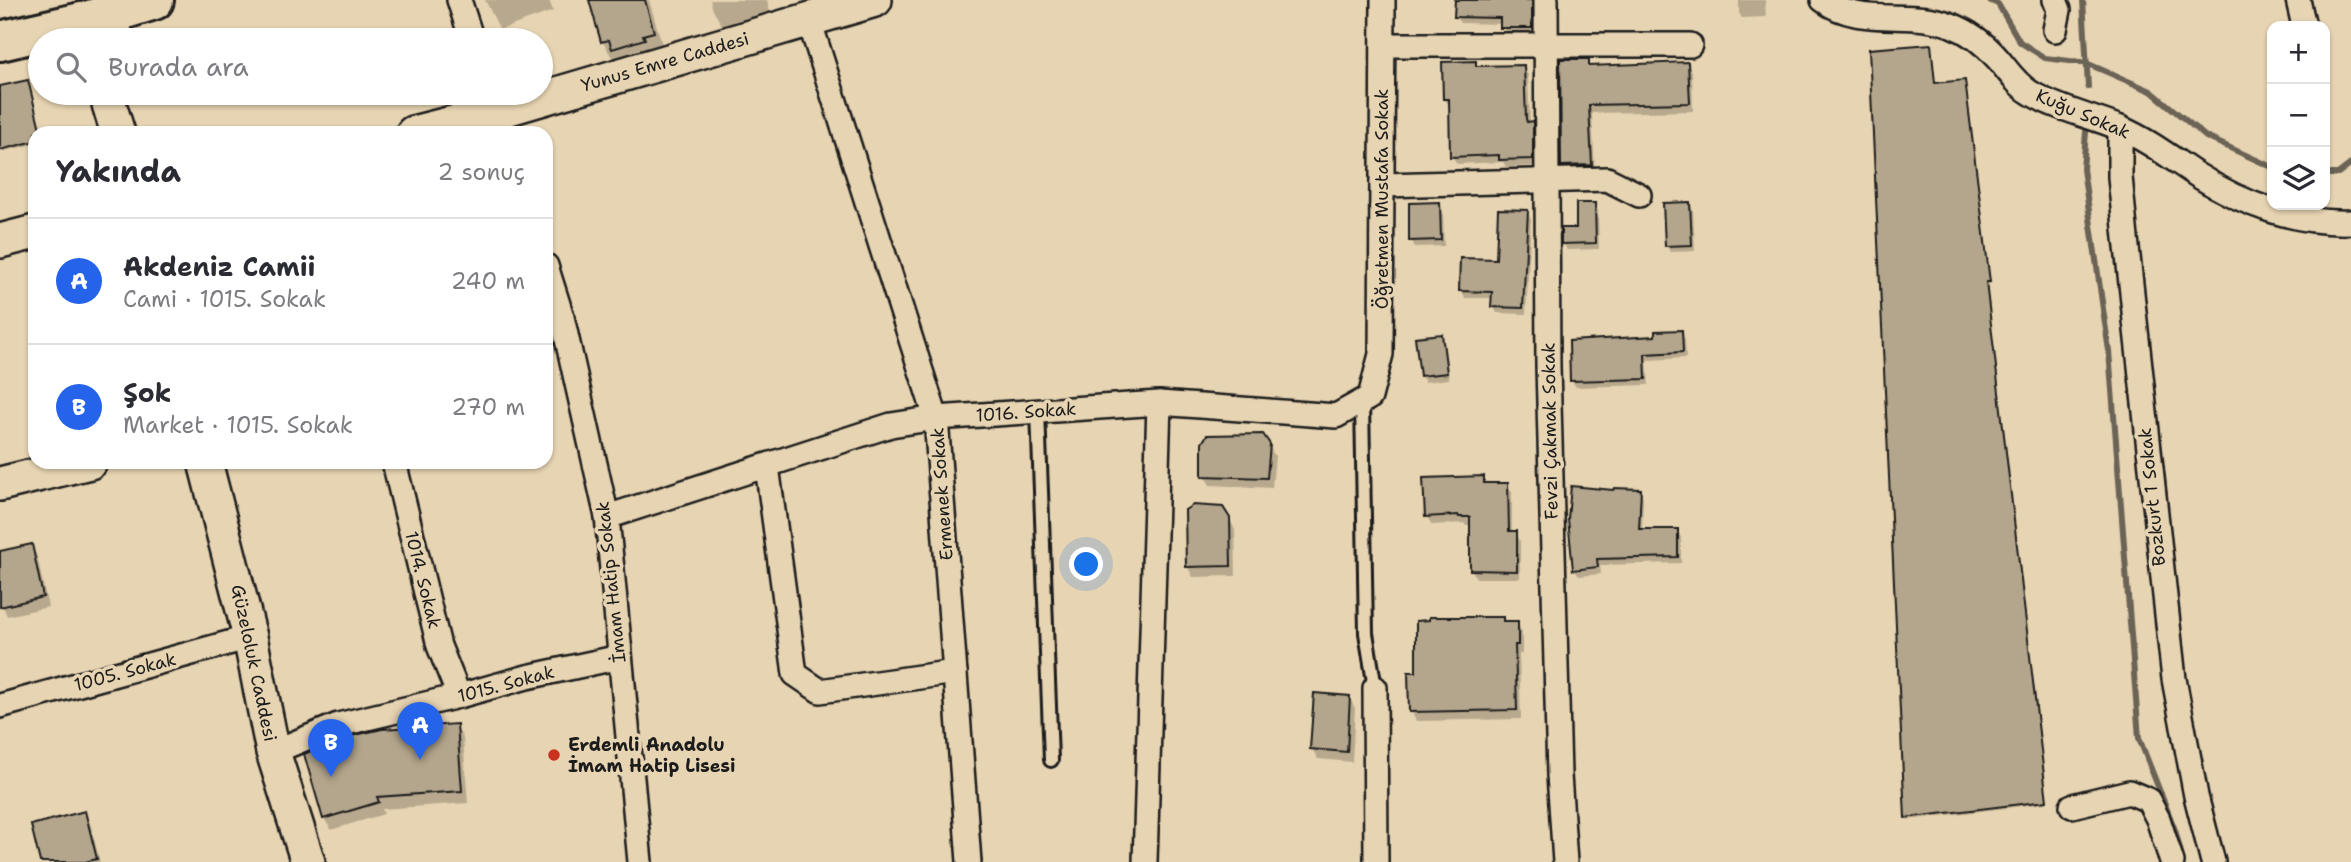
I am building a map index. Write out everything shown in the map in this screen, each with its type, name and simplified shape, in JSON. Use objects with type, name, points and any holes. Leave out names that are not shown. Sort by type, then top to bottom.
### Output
[{"type":"highway","points":[[50,23],[115,18],[154,0]]},
{"type":"highway","points":[[0,41],[28,31]]},
{"type":"street","points":[[459,0],[468,28]]},
{"type":"street","name":"Yunus Emre Caddesi","points":[[553,96],[875,0]]},
{"type":"street","name":"Öğretmen Mustafa Sokak","points":[[1366,399],[1381,354],[1383,0]]},
{"type":"street","name":"Fevzi Çakmak Sokak","points":[[1546,0],[1549,421],[1559,775],[1565,862]]},
{"type":"street","name":"Kuğu Sokak","points":[[1823,0],[1857,15],[1920,18],[1949,24],[1970,34],[1987,47],[2012,77],[2031,93],[2146,141],[2235,198],[2301,218],[2328,223],[2351,222]]},
{"type":"street","points":[[2054,0],[2059,10],[2055,30]]},
{"type":"street","points":[[2298,0],[2304,21]]},
{"type":"street","name":"Ermenek Sokak","points":[[809,20],[936,418],[969,862]]},
{"type":"street","points":[[1382,45],[1690,45]]},
{"type":"street","name":"Yunus Emre Caddesi","points":[[442,126],[523,105]]},
{"type":"street","name":"Bozkurt 1 Sokak","points":[[2120,128],[2124,226],[2168,634],[2179,717],[2213,862]]},
{"type":"street","points":[[1382,185],[1607,179],[1639,195]]},
{"type":"street","points":[[0,242],[28,234]]},
{"type":"street","name":"İmam Hatip Sokak","points":[[554,320],[607,517],[640,862]]},
{"type":"street","name":"1016. Sokak","points":[[607,517],[891,425],[936,418],[1159,403],[1336,416],[1366,399]]},
{"type":"street","points":[[1145,862],[1159,403]]},
{"type":"street","points":[[767,466],[795,674],[820,691],[955,672]]},
{"type":"street","points":[[0,484],[61,469]]},
{"type":"street","name":"Güzeloluk Caddesi","points":[[207,469],[250,638],[273,752],[304,861]]},
{"type":"street","name":"1014. Sokak","points":[[396,469],[439,646],[459,696]]},
{"type":"street","name":"1005. Sokak","points":[[0,706],[250,638]]},
{"type":"street","name":"1015. Sokak","points":[[273,752],[338,725],[527,677],[620,657]]},
{"type":"street","points":[[1375,688],[1376,862]]},
{"type":"street","points":[[2072,806],[2129,792],[2148,800],[2158,819],[2172,862]]},
{"type":"lane","points":[[1366,399],[1366,633],[1375,688]]},
{"type":"lane","points":[[1038,411],[1051,760]]},
{"type":"building","points":[[589,0],[645,0],[654,32],[643,35],[645,39],[612,49],[609,40],[601,42]]},
{"type":"building","points":[[1455,0],[1532,0],[1532,28],[1500,28],[1500,18],[1454,17]]},
{"type":"building","points":[[1931,44],[1935,83],[1965,80],[2047,801],[1905,818],[1869,49]]},
{"type":"building","points":[[1560,59],[1589,59],[1589,66],[1688,62],[1690,103],[1589,105],[1592,165],[1561,166]]},
{"type":"building","points":[[1476,61],[1476,66],[1524,65],[1526,119],[1527,122],[1533,121],[1533,159],[1499,160],[1499,155],[1450,157],[1449,99],[1443,99],[1442,62]]},
{"type":"building","points":[[28,80],[28,105],[34,105],[39,126],[28,126],[28,143],[0,150],[0,86]]},
{"type":"building","points":[[1440,202],[1441,240],[1409,241],[1409,203]]},
{"type":"building","points":[[1690,202],[1692,245],[1665,246],[1663,203]]},
{"type":"building","points":[[1576,203],[1595,203],[1596,243],[1561,244],[1561,228],[1576,228]]},
{"type":"building","points":[[1498,209],[1528,210],[1523,308],[1491,307],[1492,292],[1459,291],[1460,258],[1496,259]]},
{"type":"building","points":[[1682,330],[1683,352],[1645,354],[1646,379],[1570,381],[1569,341],[1655,336],[1655,331]]},
{"type":"building","points":[[1442,334],[1447,373],[1420,376],[1415,337]]},
{"type":"building","points":[[1263,434],[1270,444],[1267,478],[1202,476],[1202,443],[1207,435]]},
{"type":"building","points":[[1484,476],[1484,483],[1508,483],[1509,531],[1517,531],[1517,571],[1470,570],[1470,517],[1425,517],[1423,478]]},
{"type":"building","points":[[1571,486],[1613,490],[1641,489],[1639,529],[1678,529],[1678,557],[1597,559],[1598,567],[1573,570],[1568,519]]},
{"type":"building","points":[[1193,505],[1223,507],[1230,518],[1231,566],[1186,567],[1185,510]]},
{"type":"building","points":[[32,544],[43,597],[0,607],[0,551]]},
{"type":"building","points":[[1429,617],[1503,617],[1503,621],[1518,621],[1518,645],[1515,645],[1517,710],[1409,712],[1408,672],[1416,672],[1416,621],[1429,620]]},
{"type":"building","points":[[1314,693],[1350,696],[1347,752],[1310,749]]},
{"type":"building","points":[[457,724],[462,791],[377,797],[379,802],[323,819],[304,754],[342,738],[382,729]]},
{"type":"building","points":[[85,811],[97,859],[85,862],[40,862],[31,825]]},
{"type":"waterway","points":[[1989,0],[1998,4],[2020,42],[2045,58],[2086,63],[2151,91],[2206,137],[2267,165]]},
{"type":"waterway","points":[[2083,0],[2088,87]]},
{"type":"waterway","points":[[2086,132],[2083,169],[2109,351],[2139,738],[2175,830],[2181,853]]},
{"type":"waterway","points":[[2330,174],[2338,174],[2351,164]]},
{"type":"place","name":"Erdemli Anadolu İmam Hatip Lisesi","points":[[554,755]]},
{"type":"place","name":"Akdeniz Camii","points":[[420,760]]},
{"type":"place","name":"Şok","points":[[331,777]]}]
